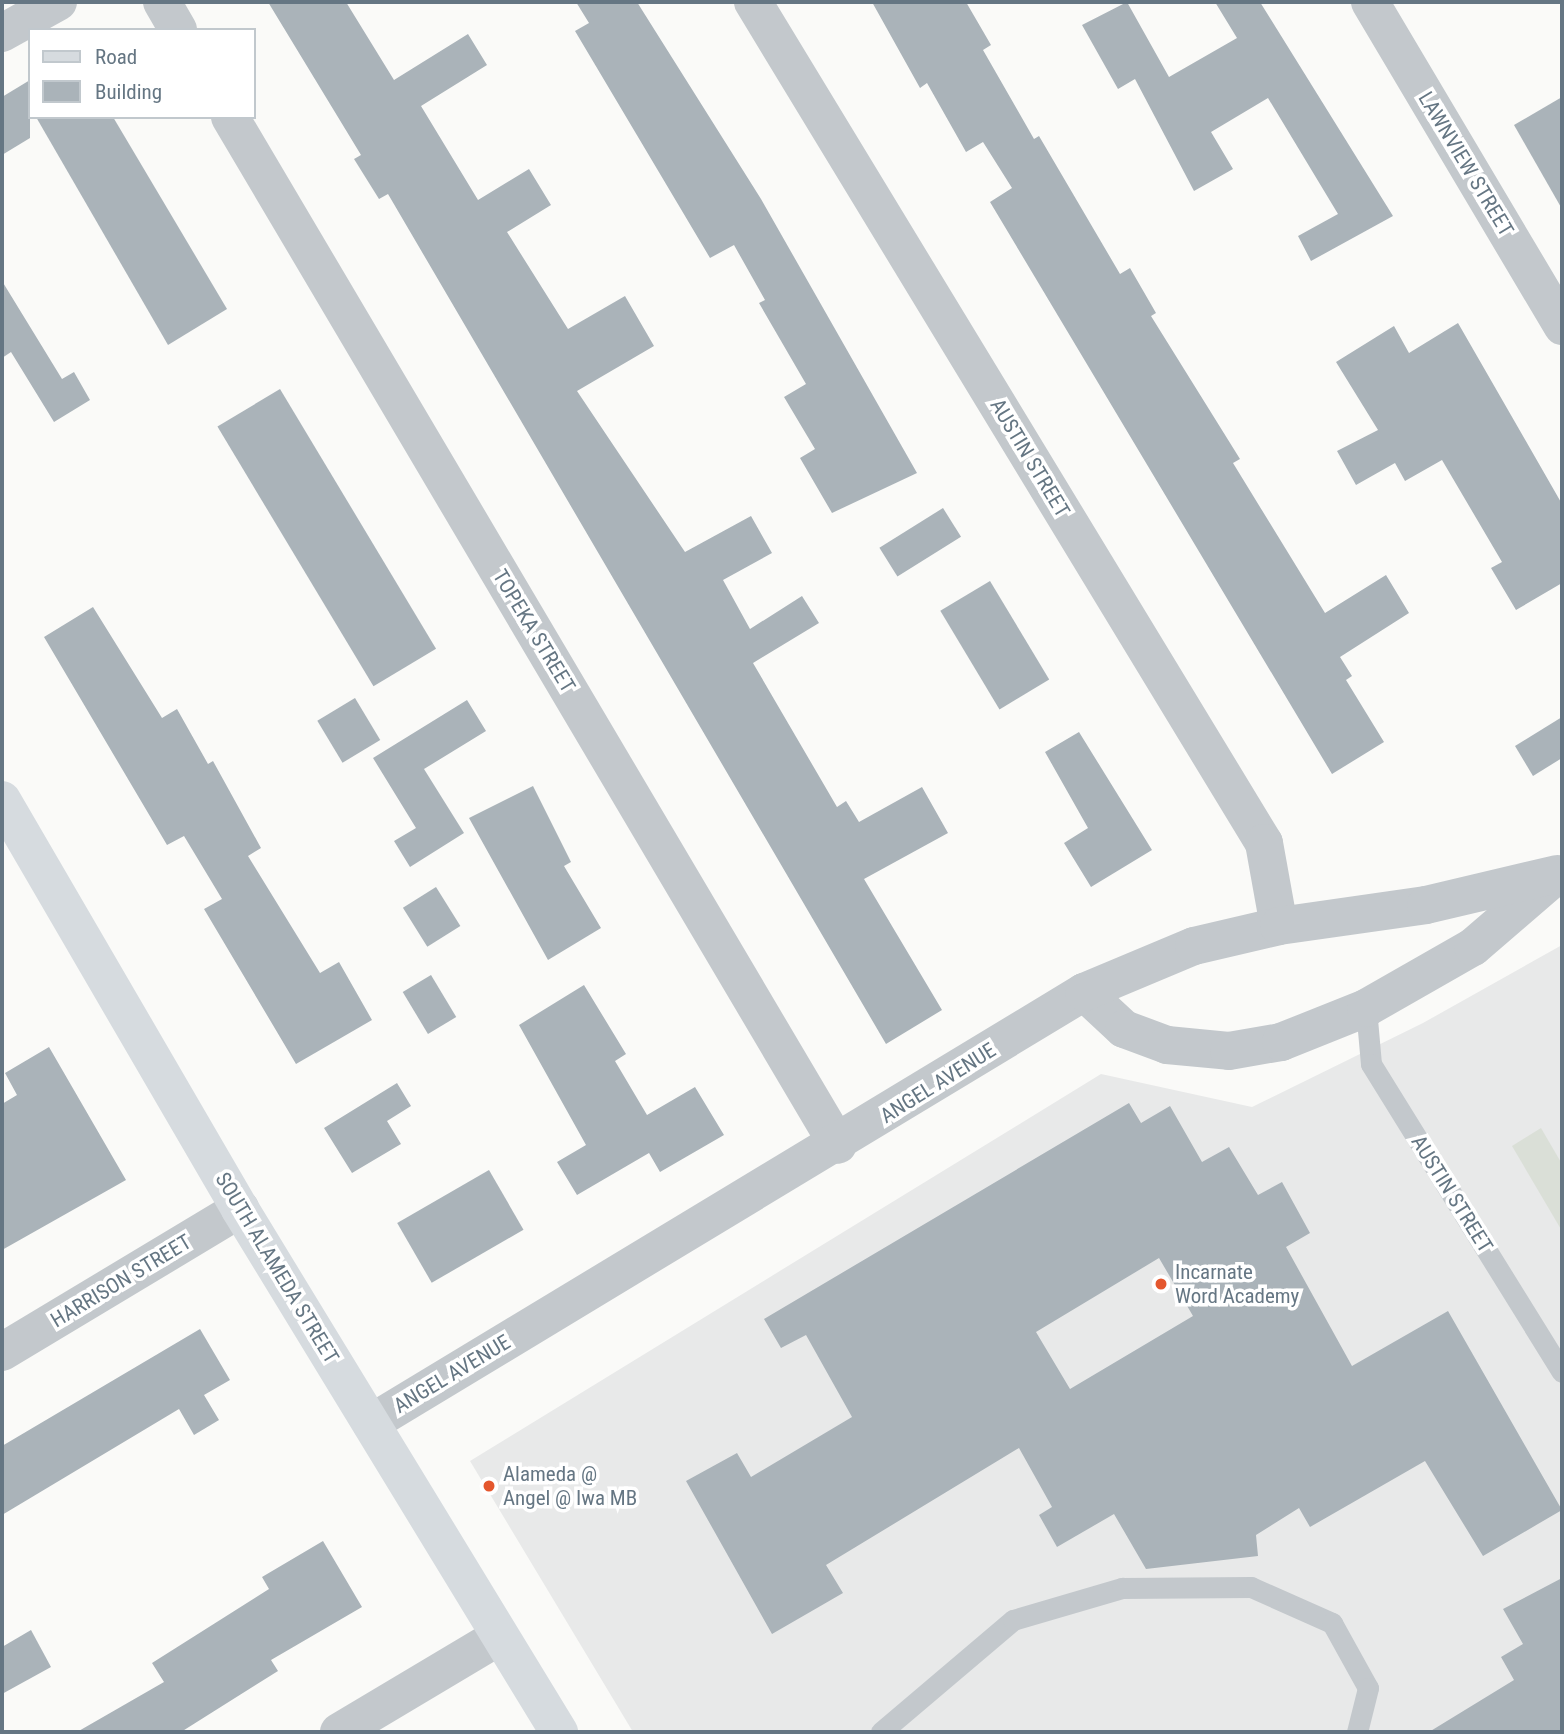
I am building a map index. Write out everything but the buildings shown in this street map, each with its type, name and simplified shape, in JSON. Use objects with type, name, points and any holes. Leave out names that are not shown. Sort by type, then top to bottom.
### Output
[{"type":"main road","name":"SOUTH ALAMEDA STREET","points":[[2,800],[240,1209],[559,1732]]},
{"type":"street","points":[[2,33],[58,2]]},
{"type":"street","points":[[162,2],[177,28]]},
{"type":"street","name":"AUSTIN STREET","points":[[753,2],[1264,843],[1279,926]]},
{"type":"street","name":"LAWNVIEW STREET","points":[[1370,2],[1552,285],[1562,326]]},
{"type":"street","name":"TOPEKA STREET","points":[[231,119],[838,1145]]},
{"type":"street","points":[[1084,992],[1124,1029],[1167,1045],[1229,1051],[1282,1042],[1366,1008],[1474,947],[1560,873]]},
{"type":"street","name":"ANGEL AVENUE","points":[[371,1423],[838,1145],[1084,992],[1194,946],[1279,926],[1426,905],[1560,873]]},
{"type":"street","name":"HARRISON STREET","points":[[2,1352],[240,1209]]},
{"type":"street","points":[[339,1732],[500,1636]]},
{"type":"lane","name":"AUSTIN STREET","points":[[1366,1008],[1371,1064],[1562,1372]]},
{"type":"lane","points":[[881,1732],[1013,1620],[1122,1588],[1251,1587],[1332,1623],[1368,1688],[1357,1732]]},
{"type":"shaded area","name":"Incarnate Word Academy","points":[[1562,945],[1562,1732],[633,1732],[470,1461],[1101,1074],[1252,1107],[1423,1023]]},
{"type":"shaded area","points":[[1541,1128],[1562,1164],[1562,1231],[1512,1146]]},
{"type":"place","name":"Incarnate Word Academy","points":[[1161,1284]]},
{"type":"place","name":"Alameda @ Angel @ Iwa MB","points":[[489,1486]]}]
